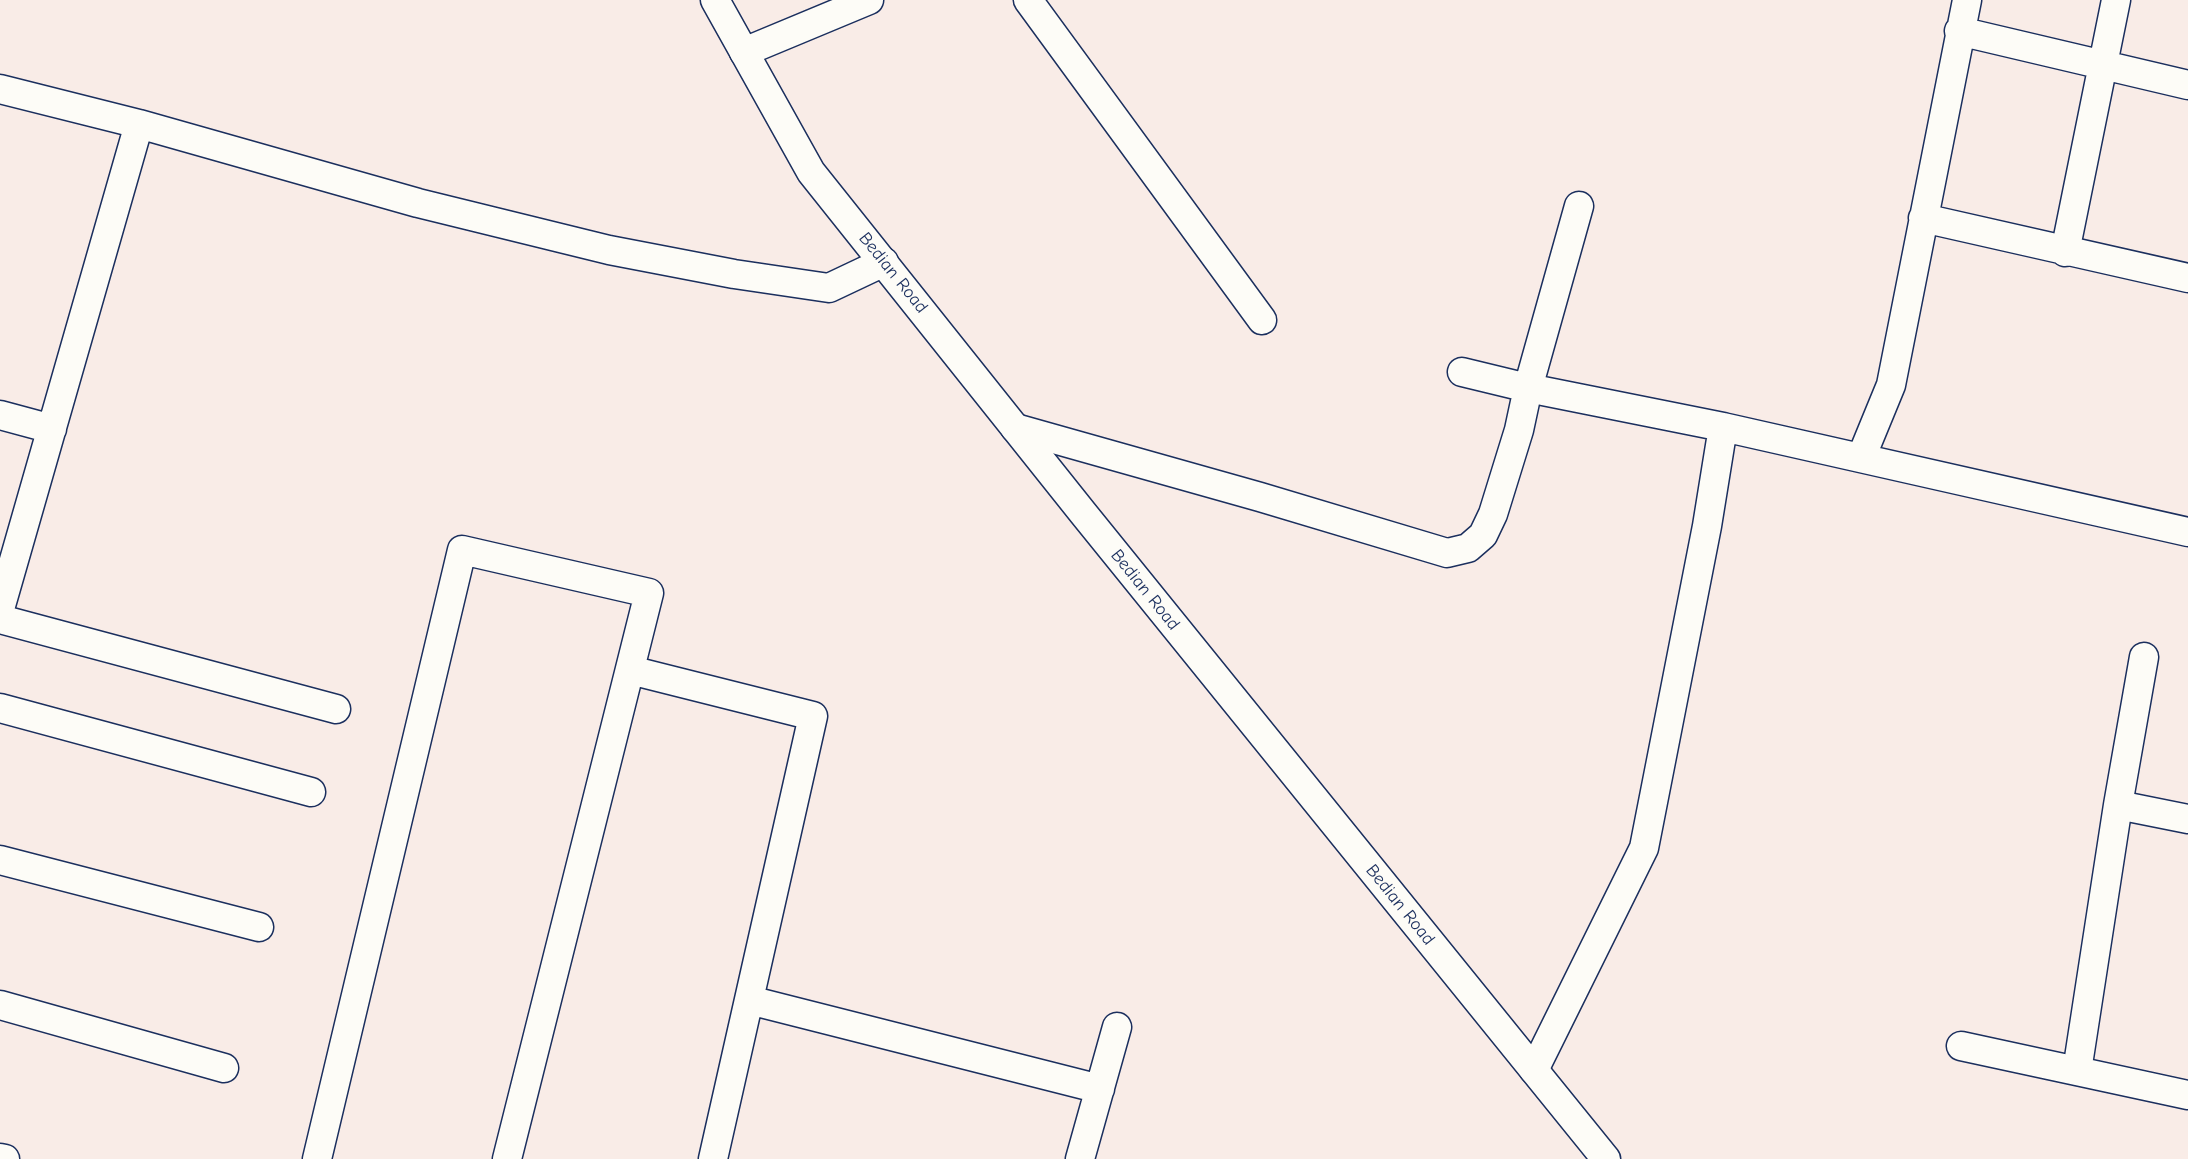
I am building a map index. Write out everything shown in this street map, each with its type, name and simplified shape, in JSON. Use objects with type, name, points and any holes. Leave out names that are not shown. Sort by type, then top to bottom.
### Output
[{"type":"street","name":"Bedian Road","points":[[715,0],[812,172],[1015,428],[1606,1159]]},
{"type":"street","points":[[744,52],[869,0]]},
{"type":"street","points":[[1028,0],[1262,320]]},
{"type":"street","points":[[1861,458],[1890,385],[1959,31],[1967,0]]},
{"type":"street","points":[[2065,252],[2116,0]]},
{"type":"street","points":[[1959,31],[2188,85]]},
{"type":"street","points":[[0,89],[139,124],[428,205],[609,250],[734,274],[829,288],[884,262]]},
{"type":"street","points":[[0,609],[7,560],[52,429],[139,124]]},
{"type":"street","points":[[1015,428],[1260,497],[1447,554],[1468,548],[1483,535],[1493,514],[1519,430],[1528,388],[1580,206]]},
{"type":"street","points":[[1923,218],[2065,252],[2188,278]]},
{"type":"street","points":[[1462,372],[1528,388],[1723,427],[2188,532]]},
{"type":"street","points":[[0,415],[52,429]]},
{"type":"street","points":[[1534,1070],[1644,848],[1707,526],[1723,427]]},
{"type":"street","points":[[317,1159],[462,550],[649,593],[506,1159]]},
{"type":"street","points":[[0,619],[336,709]]},
{"type":"street","points":[[2077,1071],[2118,804],[2144,657]]},
{"type":"street","points":[[630,670],[813,716],[713,1159]]},
{"type":"street","points":[[0,708],[311,792]]},
{"type":"street","points":[[2118,804],[2188,819]]},
{"type":"street","points":[[0,860],[258,927]]},
{"type":"street","points":[[749,1000],[1100,1089]]},
{"type":"street","points":[[0,1005],[224,1068]]},
{"type":"street","points":[[1080,1159],[1117,1027]]},
{"type":"street","points":[[1961,1046],[2188,1095]]},
{"type":"street","points":[[0,1158],[5,1159]]}]
